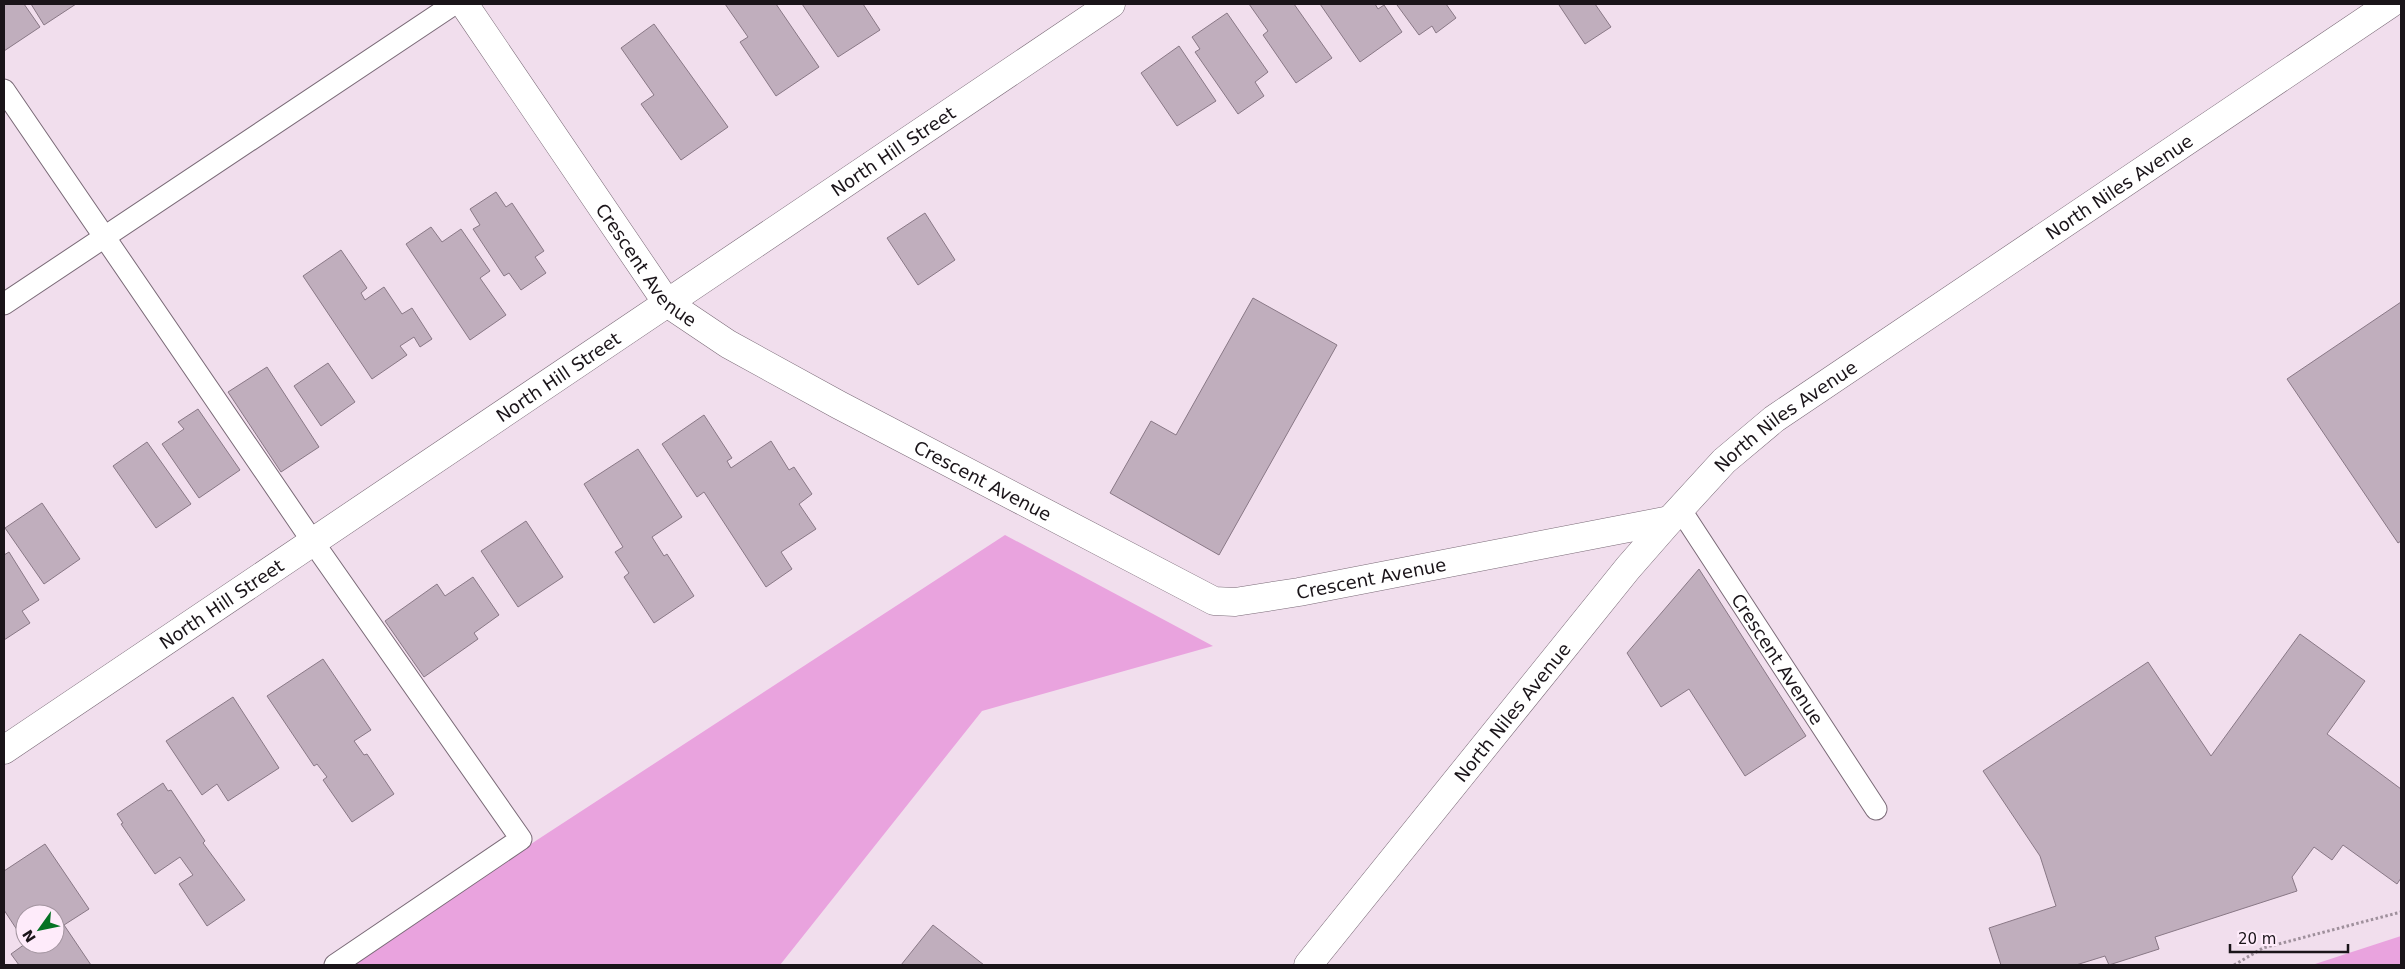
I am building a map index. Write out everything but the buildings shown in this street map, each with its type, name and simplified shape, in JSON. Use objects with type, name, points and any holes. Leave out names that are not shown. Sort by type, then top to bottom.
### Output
[{"type":"street","name":"Crescent Avenue","points":[[464,4],[667,303],[728,344],[839,405],[1214,601],[1235,602],[1299,592],[1675,514]]},
{"type":"street","name":"North Hill Street","points":[[4,750],[1111,4]]},
{"type":"street","name":"North Niles Avenue","points":[[1308,965],[1675,514],[1724,461],[1774,419],[2390,4]]},
{"type":"lane","points":[[4,304],[454,4]]},
{"type":"lane","points":[[4,90],[313,542],[521,839],[335,965]]},
{"type":"lane","name":"Crescent Avenue","points":[[1675,514],[1876,809]]},
{"type":"path","points":[[2234,965],[2263,948],[2401,912]]},
{"type":"shaded area","points":[[1005,535],[1213,646],[982,711],[780,965],[354,965],[537,840]]},
{"type":"shaded area","points":[[2401,936],[2401,965],[2312,965]]}]
